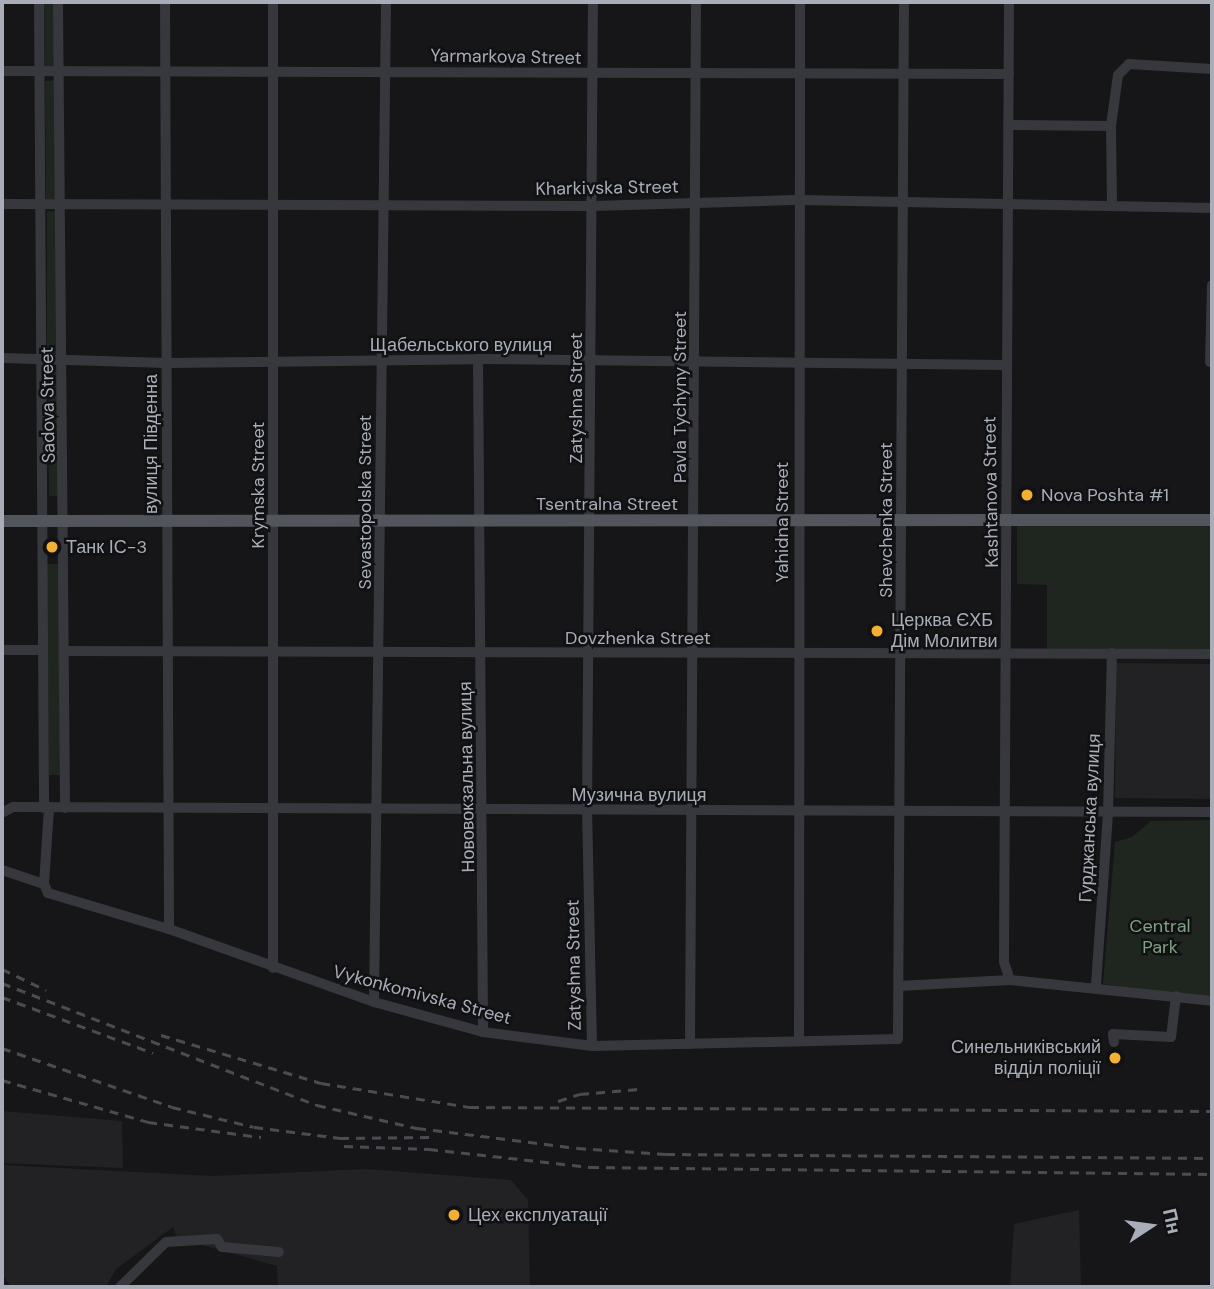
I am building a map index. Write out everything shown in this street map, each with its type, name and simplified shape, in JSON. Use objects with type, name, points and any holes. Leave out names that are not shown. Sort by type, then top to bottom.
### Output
[{"type":"main road","name":"Tsentralna Street","points":[[2,521],[1008,523],[1212,520]]},
{"type":"street","name":"Sadova Street","points":[[39,2],[43,650],[49,866],[44,884]]},
{"type":"street","name":"Sadova Street","points":[[58,2],[65,522],[65,808]]},
{"type":"street","name":"вулиця Південна","points":[[165,2],[169,929]]},
{"type":"street","name":"Krymska Street","points":[[273,2],[274,968]]},
{"type":"street","name":"Sevastopolska Street","points":[[374,1002],[386,2]]},
{"type":"street","name":"Zatyshna Street","points":[[592,1046],[587,811],[591,653],[593,2]]},
{"type":"street","name":"Pavla Tychyny Street","points":[[690,1044],[695,654],[696,2]]},
{"type":"street","name":"Yahidna Street","points":[[799,1041],[797,362],[800,2]]},
{"type":"street","name":"Shevchenka Street","points":[[898,1039],[902,811],[901,522],[904,364],[901,200],[904,2]]},
{"type":"street","name":"Kashtanova Street","points":[[1009,2],[1010,125],[1006,204],[1005,365],[1008,654],[1004,962],[1013,980]]},
{"type":"street","points":[[1112,206],[1111,125],[1118,75],[1129,64],[1212,69]]},
{"type":"street","name":"Yarmarkova Street","points":[[2,71],[387,70],[593,75],[799,72],[1009,74]]},
{"type":"street","points":[[1010,125],[1111,125]]},
{"type":"street","name":"Kharkivska Street","points":[[2,204],[273,202],[593,205],[901,200],[1212,208]]},
{"type":"street","points":[[1210,362],[1212,285]]},
{"type":"street","name":"Щабельського вулиця","points":[[2,358],[167,363],[478,359],[1005,365]]},
{"type":"street","name":"Нововокзальна вулиця","points":[[478,359],[484,808],[483,1032]]},
{"type":"street","points":[[2,650],[43,650]]},
{"type":"street","name":"Dovzhenka Street","points":[[65,651],[1212,654]]},
{"type":"street","name":"Гурджанська вулиця","points":[[1096,985],[1108,814],[1112,653]]},
{"type":"street","name":"Музична вулиця","points":[[2,813],[13,807],[1108,814],[1212,812]]},
{"type":"street","name":"Vykonkomivska Street","points":[[2,870],[44,884],[48,893],[169,929],[374,1002],[483,1032],[592,1046],[898,1039]]},
{"type":"street","points":[[899,986],[1013,980],[1096,985],[1212,1001]]},
{"type":"street","points":[[1114,1042],[1113,1034],[1171,1037],[1176,996]]},
{"type":"street","points":[[120,1287],[166,1242],[217,1239],[222,1247],[279,1252]]},
{"type":"shaded area","points":[[1116,663],[1212,664],[1212,799],[1115,798]]},
{"type":"shaded area","points":[[2,1111],[122,1121],[123,1168],[2,1163]]},
{"type":"shaded area","points":[[2,1165],[213,1176],[367,1169],[511,1180],[528,1200],[530,1287],[278,1287],[277,1266],[177,1238],[173,1227],[116,1269],[106,1287],[11,1287],[2,1274]]},
{"type":"shaded area","points":[[1079,1210],[1081,1287],[1010,1287],[1014,1224]]},
{"type":"green space","points":[[44,2],[54,2],[55,66],[45,66]]},
{"type":"green space","points":[[56,80],[57,199],[46,199],[45,81]]},
{"type":"green space","points":[[47,211],[58,211],[58,354],[47,354]]},
{"type":"green space","points":[[48,368],[59,369],[60,496],[49,496]]},
{"type":"green space","points":[[1212,524],[1212,649],[1047,649],[1047,585],[1017,584],[1017,525]]},
{"type":"green space","points":[[47,564],[62,564],[61,775],[49,775]]},
{"type":"green space","name":"Central Park","points":[[1212,820],[1212,1000],[1103,984],[1115,842],[1132,837],[1151,821]]},
{"type":"railway","points":[[2,969],[46,990]]},
{"type":"railway","points":[[2,983],[317,1105],[417,1128],[577,1148],[666,1154],[1212,1158]]},
{"type":"railway","points":[[2,997],[153,1053]]},
{"type":"railway","points":[[161,1035],[321,1083],[470,1107],[1212,1111]]},
{"type":"railway","points":[[2,1048],[172,1107],[254,1127],[340,1138],[430,1137]]},
{"type":"railway","points":[[2,1080],[148,1122],[261,1137]]},
{"type":"railway","points":[[558,1101],[580,1094],[639,1089]]},
{"type":"railway","points":[[344,1146],[429,1149],[590,1167],[1212,1174]]},
{"type":"place","name":"Nova Poshta #1","points":[[1027,495]]},
{"type":"place","name":"Танк ІС-3","points":[[52,547]]},
{"type":"place","name":"Церква ЄХБ Дім Молитви","points":[[877,631]]},
{"type":"place","name":"Синельниківський відділ поліції","points":[[1115,1058]]},
{"type":"place","name":"Цех експлуатації","points":[[454,1215]]}]
